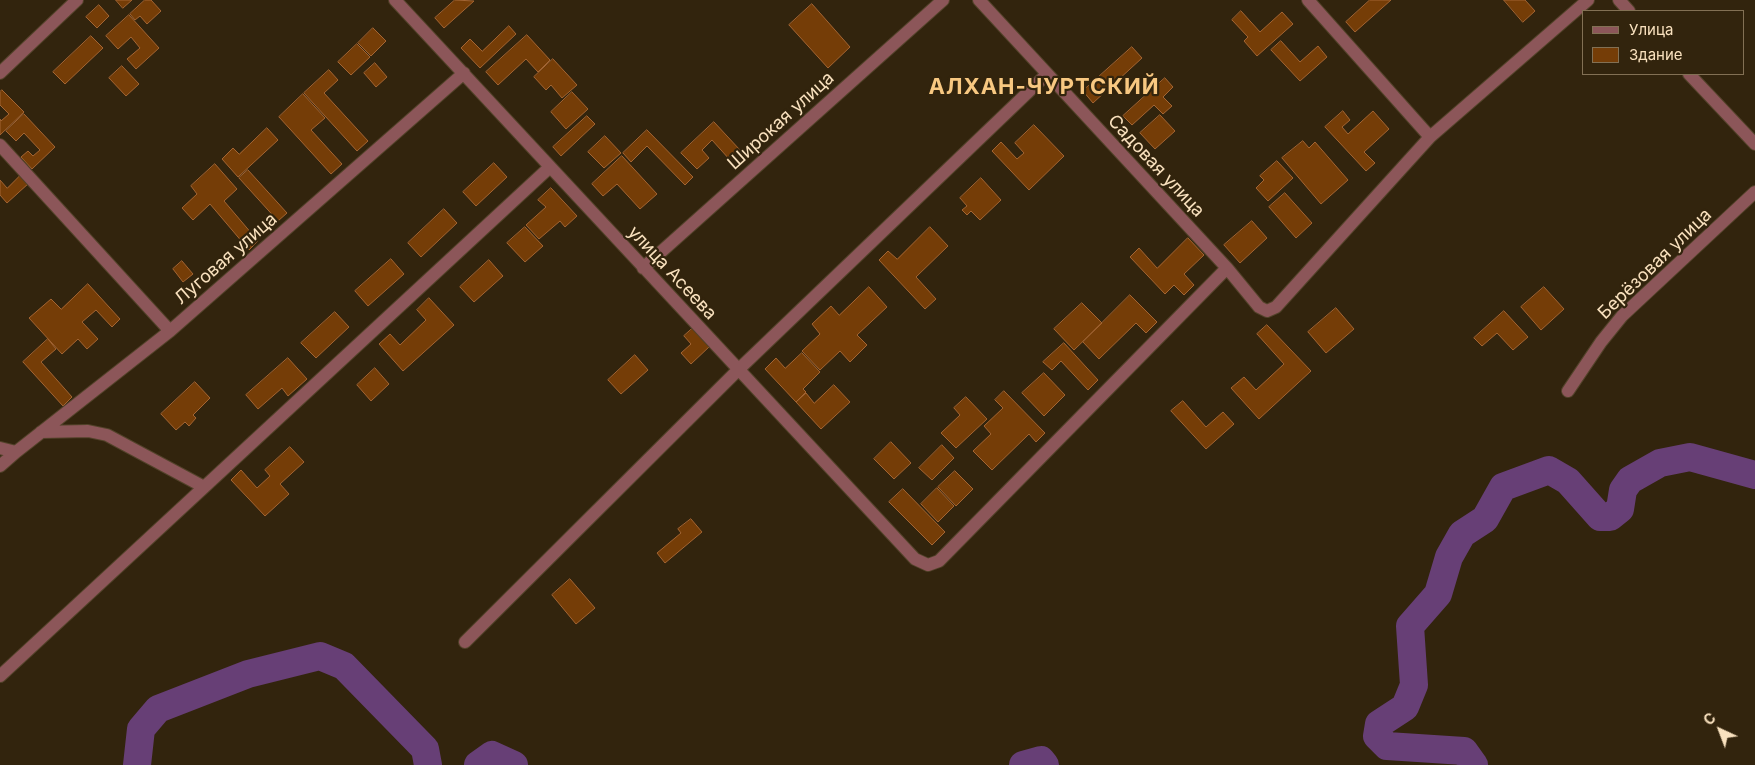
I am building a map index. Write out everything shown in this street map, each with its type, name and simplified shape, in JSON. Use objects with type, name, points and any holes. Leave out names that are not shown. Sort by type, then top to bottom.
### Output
[{"type":"street","points":[[0,73],[77,0]]},
{"type":"street","name":"улица Асеева","points":[[395,0],[915,559],[928,566],[939,561],[1227,268]]},
{"type":"street","name":"Широкая улица","points":[[643,268],[943,0]]},
{"type":"street","name":"Садовая улица","points":[[979,0],[1227,268],[1259,307],[1268,311],[1276,307],[1430,137]]},
{"type":"street","points":[[1308,0],[1430,137],[1588,0]]},
{"type":"street","points":[[1619,0],[1628,10]]},
{"type":"street","name":"Луговая улица","points":[[0,466],[170,331],[464,73]]},
{"type":"street","points":[[465,642],[738,370],[1048,74]]},
{"type":"street","points":[[1690,75],[1755,144]]},
{"type":"street","points":[[0,145],[170,331]]},
{"type":"street","points":[[0,676],[550,166]]},
{"type":"street","name":"Берёзовая улица","points":[[1568,391],[1601,342],[1622,316],[1755,192]]},
{"type":"street","points":[[41,432],[88,431],[107,435],[204,487]]},
{"type":"street","points":[[0,448],[16,452]]},
{"type":"building","points":[[116,0],[132,0],[123,8]]},
{"type":"building","points":[[145,0],[151,0],[161,11],[147,24],[140,16],[135,20],[130,14]]},
{"type":"building","points":[[455,0],[474,1],[444,28],[435,18]]},
{"type":"building","points":[[1370,0],[1391,0],[1355,32],[1346,22]]},
{"type":"building","points":[[1504,0],[1525,0],[1535,11],[1523,22]]},
{"type":"building","points":[[812,4],[850,47],[828,68],[789,25]]},
{"type":"building","points":[[99,5],[109,16],[97,28],[86,17]]},
{"type":"building","points":[[1241,11],[1260,32],[1282,12],[1293,24],[1257,56],[1244,41],[1248,37],[1232,20]]},
{"type":"building","points":[[129,15],[159,48],[136,69],[127,59],[140,48],[131,37],[118,49],[106,36]]},
{"type":"building","points":[[509,26],[516,34],[480,68],[461,48],[470,39],[482,51]]},
{"type":"building","points":[[373,28],[386,41],[371,56],[358,43]]},
{"type":"building","points":[[527,35],[550,60],[538,72],[526,59],[498,85],[486,72]]},
{"type":"building","points":[[91,36],[103,48],[65,84],[53,72]]},
{"type":"building","points":[[1281,41],[1300,62],[1318,46],[1327,57],[1300,81],[1271,50]]},
{"type":"building","points":[[357,44],[370,57],[351,75],[338,62]]},
{"type":"building","points":[[1132,47],[1142,58],[1093,103],[1083,91]]},
{"type":"building","points":[[553,59],[577,85],[562,98],[551,85],[546,90],[534,77]]},
{"type":"building","points":[[375,63],[387,77],[376,87],[364,73]]},
{"type":"building","points":[[122,66],[139,84],[126,96],[109,78]]},
{"type":"building","points":[[329,70],[338,80],[324,93],[368,141],[357,151],[304,93]]},
{"type":"building","points":[[1165,78],[1173,87],[1163,97],[1172,106],[1163,114],[1154,105],[1132,125],[1123,116]]},
{"type":"building","points":[[2,90],[24,112],[0,135],[0,119],[1,121],[9,114],[0,105],[0,92]]},
{"type":"building","points":[[572,92],[588,109],[566,129],[551,112]]},
{"type":"building","points":[[303,94],[325,118],[311,130],[342,164],[331,174],[279,117]]},
{"type":"building","points":[[1343,111],[1350,120],[1342,127],[1348,134],[1373,111],[1389,129],[1364,152],[1375,163],[1366,171],[1325,127]]},
{"type":"building","points":[[24,114],[55,147],[32,169],[21,157],[28,151],[33,156],[40,150],[24,133],[16,141],[6,131]]},
{"type":"building","points":[[1160,115],[1175,131],[1155,149],[1140,133]]},
{"type":"building","points":[[587,116],[595,124],[561,156],[553,147]]},
{"type":"building","points":[[714,122],[740,150],[730,160],[712,140],[702,150],[709,158],[697,169],[681,153]]},
{"type":"building","points":[[1034,125],[1064,156],[1029,190],[992,151],[1001,142],[1017,159],[1024,153],[1015,143]]},
{"type":"building","points":[[267,128],[278,140],[238,177],[222,159],[233,148],[239,154]]},
{"type":"building","points":[[647,130],[693,177],[685,185],[647,146],[631,162],[623,153]]},
{"type":"building","points":[[605,136],[621,153],[604,168],[588,152]]},
{"type":"building","points":[[1303,141],[1309,148],[1315,142],[1348,180],[1321,204],[1282,158]]},
{"type":"building","points":[[622,156],[657,194],[640,209],[617,184],[603,196],[592,184]]},
{"type":"building","points":[[1277,161],[1293,178],[1268,201],[1256,188],[1264,180],[1260,176]]},
{"type":"building","points":[[494,163],[507,177],[476,206],[463,192]]},
{"type":"building","points":[[215,164],[237,189],[224,201],[258,241],[249,250],[210,204],[193,220],[182,208],[197,194],[191,186]]},
{"type":"building","points":[[248,170],[287,213],[278,221],[239,178]]},
{"type":"building","points":[[21,175],[29,183],[7,203],[0,195],[0,180],[7,188]]},
{"type":"building","points":[[981,178],[1001,200],[980,220],[971,211],[967,215],[962,210],[967,206],[960,198]]},
{"type":"building","points":[[551,188],[577,216],[565,227],[560,221],[539,239],[526,225],[546,207],[538,200]]},
{"type":"building","points":[[1285,193],[1312,223],[1296,238],[1269,207]]},
{"type":"building","points":[[444,209],[457,223],[421,257],[408,243]]},
{"type":"building","points":[[1252,221],[1267,238],[1240,263],[1224,245]]},
{"type":"building","points":[[525,227],[543,246],[525,262],[507,243]]},
{"type":"building","points":[[930,227],[948,246],[916,277],[936,299],[925,309],[879,260],[888,251],[897,259]]},
{"type":"building","points":[[1188,238],[1204,255],[1184,274],[1194,285],[1184,295],[1174,285],[1165,294],[1130,257],[1139,248],[1157,268]]},
{"type":"building","points":[[391,259],[404,274],[368,306],[355,291]]},
{"type":"building","points":[[489,260],[503,276],[474,302],[460,287]]},
{"type":"building","points":[[182,261],[193,274],[183,282],[173,269]]},
{"type":"building","points":[[88,284],[120,319],[112,327],[96,310],[82,322],[98,339],[87,349],[78,339],[62,354],[29,318],[51,299],[61,309]]},
{"type":"building","points":[[869,287],[887,307],[857,335],[867,345],[850,362],[840,351],[820,370],[802,351],[820,334],[812,324],[831,306],[839,315]]},
{"type":"building","points":[[1544,287],[1564,309],[1541,330],[1521,307]]},
{"type":"building","points":[[1130,295],[1157,322],[1146,333],[1136,323],[1099,359],[1083,342]]},
{"type":"building","points":[[429,298],[454,325],[403,371],[379,344],[390,334],[400,345],[426,320],[417,310]]},
{"type":"building","points":[[1082,303],[1102,323],[1074,350],[1054,329]]},
{"type":"building","points":[[1336,308],[1354,329],[1326,353],[1308,332]]},
{"type":"building","points":[[1504,311],[1528,337],[1513,350],[1497,333],[1482,346],[1474,338]]},
{"type":"building","points":[[335,312],[349,327],[316,358],[301,343]]},
{"type":"building","points":[[1267,325],[1311,371],[1259,419],[1231,388],[1244,377],[1256,390],[1284,364],[1257,334]]},
{"type":"building","points":[[693,328],[710,346],[691,364],[681,353],[691,344],[684,336]]},
{"type":"building","points":[[48,339],[56,349],[41,362],[72,397],[63,406],[23,362]]},
{"type":"building","points":[[1064,343],[1098,380],[1088,390],[1061,361],[1052,370],[1043,362]]},
{"type":"building","points":[[802,353],[820,372],[803,389],[806,392],[796,402],[765,369],[776,358],[785,368]]},
{"type":"building","points":[[635,355],[648,370],[621,394],[608,380]]},
{"type":"building","points":[[288,358],[307,379],[288,396],[282,388],[258,409],[246,395]]},
{"type":"building","points":[[375,368],[389,384],[371,401],[357,385]]},
{"type":"building","points":[[1044,373],[1065,395],[1044,416],[1022,393]]},
{"type":"building","points":[[195,382],[210,398],[193,415],[196,418],[189,426],[185,422],[176,430],[161,414]]},
{"type":"building","points":[[834,385],[850,402],[821,429],[796,402],[806,393],[814,403]]},
{"type":"building","points":[[1004,391],[1045,433],[1036,442],[1029,434],[992,470],[973,451],[991,434],[984,426],[1003,408],[995,400]]},
{"type":"building","points":[[966,397],[987,419],[956,448],[941,433],[960,415],[954,408]]},
{"type":"building","points":[[1183,401],[1206,427],[1223,412],[1234,424],[1206,449],[1171,411]]},
{"type":"building","points":[[891,442],[911,463],[894,479],[874,459]]},
{"type":"building","points":[[942,445],[954,458],[932,480],[919,468]]},
{"type":"building","points":[[290,447],[304,462],[280,484],[289,494],[265,516],[231,480],[241,470],[257,488],[270,476],[265,470]]},
{"type":"building","points":[[955,471],[973,489],[956,506],[938,487]]},
{"type":"building","points":[[937,488],[954,506],[938,522],[921,504]]},
{"type":"building","points":[[903,489],[945,532],[932,545],[889,502]]},
{"type":"building","points":[[691,519],[702,532],[665,563],[657,553],[681,533],[678,529]]},
{"type":"building","points":[[570,579],[595,608],[576,624],[552,595]]},
{"type":"waterway","points":[[1474,765],[1464,751],[1387,746],[1377,736],[1379,724],[1405,707],[1414,685],[1410,626],[1438,594],[1449,557],[1462,534],[1485,519],[1503,487],[1549,470],[1568,481],[1600,517],[1610,517],[1620,509],[1623,490],[1630,480],[1660,463],[1690,457],[1755,475]]},
{"type":"waterway","points":[[137,765],[141,729],[158,709],[248,674],[320,656],[344,666],[425,749],[428,765]]},
{"type":"waterway","points":[[478,765],[492,755],[514,765]]},
{"type":"waterway","points":[[1023,765],[1041,760],[1045,765]]},
{"type":"district","name":"АЛХАН-ЧУРТСКИЙ","points":[[1044,87]]}]
